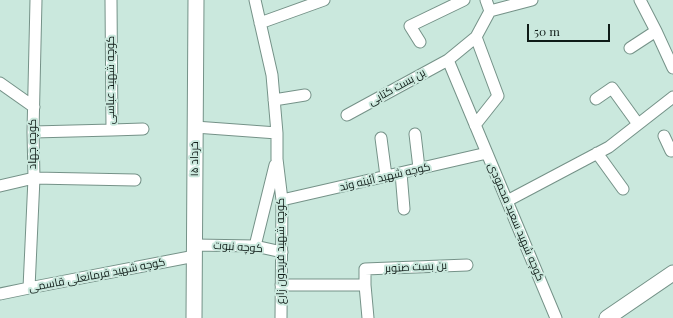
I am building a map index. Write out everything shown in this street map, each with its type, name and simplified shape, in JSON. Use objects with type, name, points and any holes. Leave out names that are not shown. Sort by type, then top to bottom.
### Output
[{"type":"main road","name":"۱۵ خرداد","points":[[194,318],[196,0]]},
{"type":"main road","points":[[607,318],[673,273]]},
{"type":"street","name":"کوچه جهاد","points":[[29,288],[34,178],[33,132],[36,0]]},
{"type":"street","name":"کوچه شهید عباسی","points":[[33,132],[112,130],[111,0]]},
{"type":"street","name":"کوچه شهید فریدون زارع","points":[[255,0],[272,75],[277,133],[277,159],[282,200],[281,318]]},
{"type":"street","points":[[260,23],[324,0]]},
{"type":"street","points":[[420,42],[410,26],[464,0]]},
{"type":"street","points":[[475,125],[498,96],[476,37],[488,5],[532,0]]},
{"type":"street","points":[[640,0],[672,61]]},
{"type":"street","points":[[630,48],[656,31]]},
{"type":"street","name":"بن بست کتابی","points":[[347,114],[448,60],[476,37]]},
{"type":"street","name":"کوچه شهید سعید محمودی","points":[[448,60],[556,318]]},
{"type":"street","points":[[0,83],[34,107]]},
{"type":"street","points":[[596,99],[612,88],[638,124]]},
{"type":"street","points":[[274,100],[305,95]]},
{"type":"street","points":[[507,201],[609,147],[673,97]]},
{"type":"street","points":[[195,127],[277,133]]},
{"type":"street","points":[[112,130],[143,129]]},
{"type":"street","points":[[415,134],[419,168]]},
{"type":"street","points":[[664,136],[671,151],[673,150]]},
{"type":"street","points":[[381,138],[386,176]]},
{"type":"street","name":"کوچه شهید آئینه وند","points":[[282,200],[487,152]]},
{"type":"street","points":[[597,153],[623,189]]},
{"type":"street","name":"کوچه شهید فریدون زارع","points":[[255,246],[277,159]]},
{"type":"street","points":[[400,173],[404,209]]},
{"type":"street","points":[[0,186],[34,178],[135,180]]},
{"type":"street","name":"کوچه نبوت","points":[[195,251],[255,246],[282,252]]},
{"type":"street","name":"کوچه شهید فرمانعلی قاسمی","points":[[0,294],[195,251]]},
{"type":"street","name":"بن بست صنوبر","points":[[365,285],[365,269],[467,264]]},
{"type":"street","points":[[281,285],[365,285],[368,318]]}]
